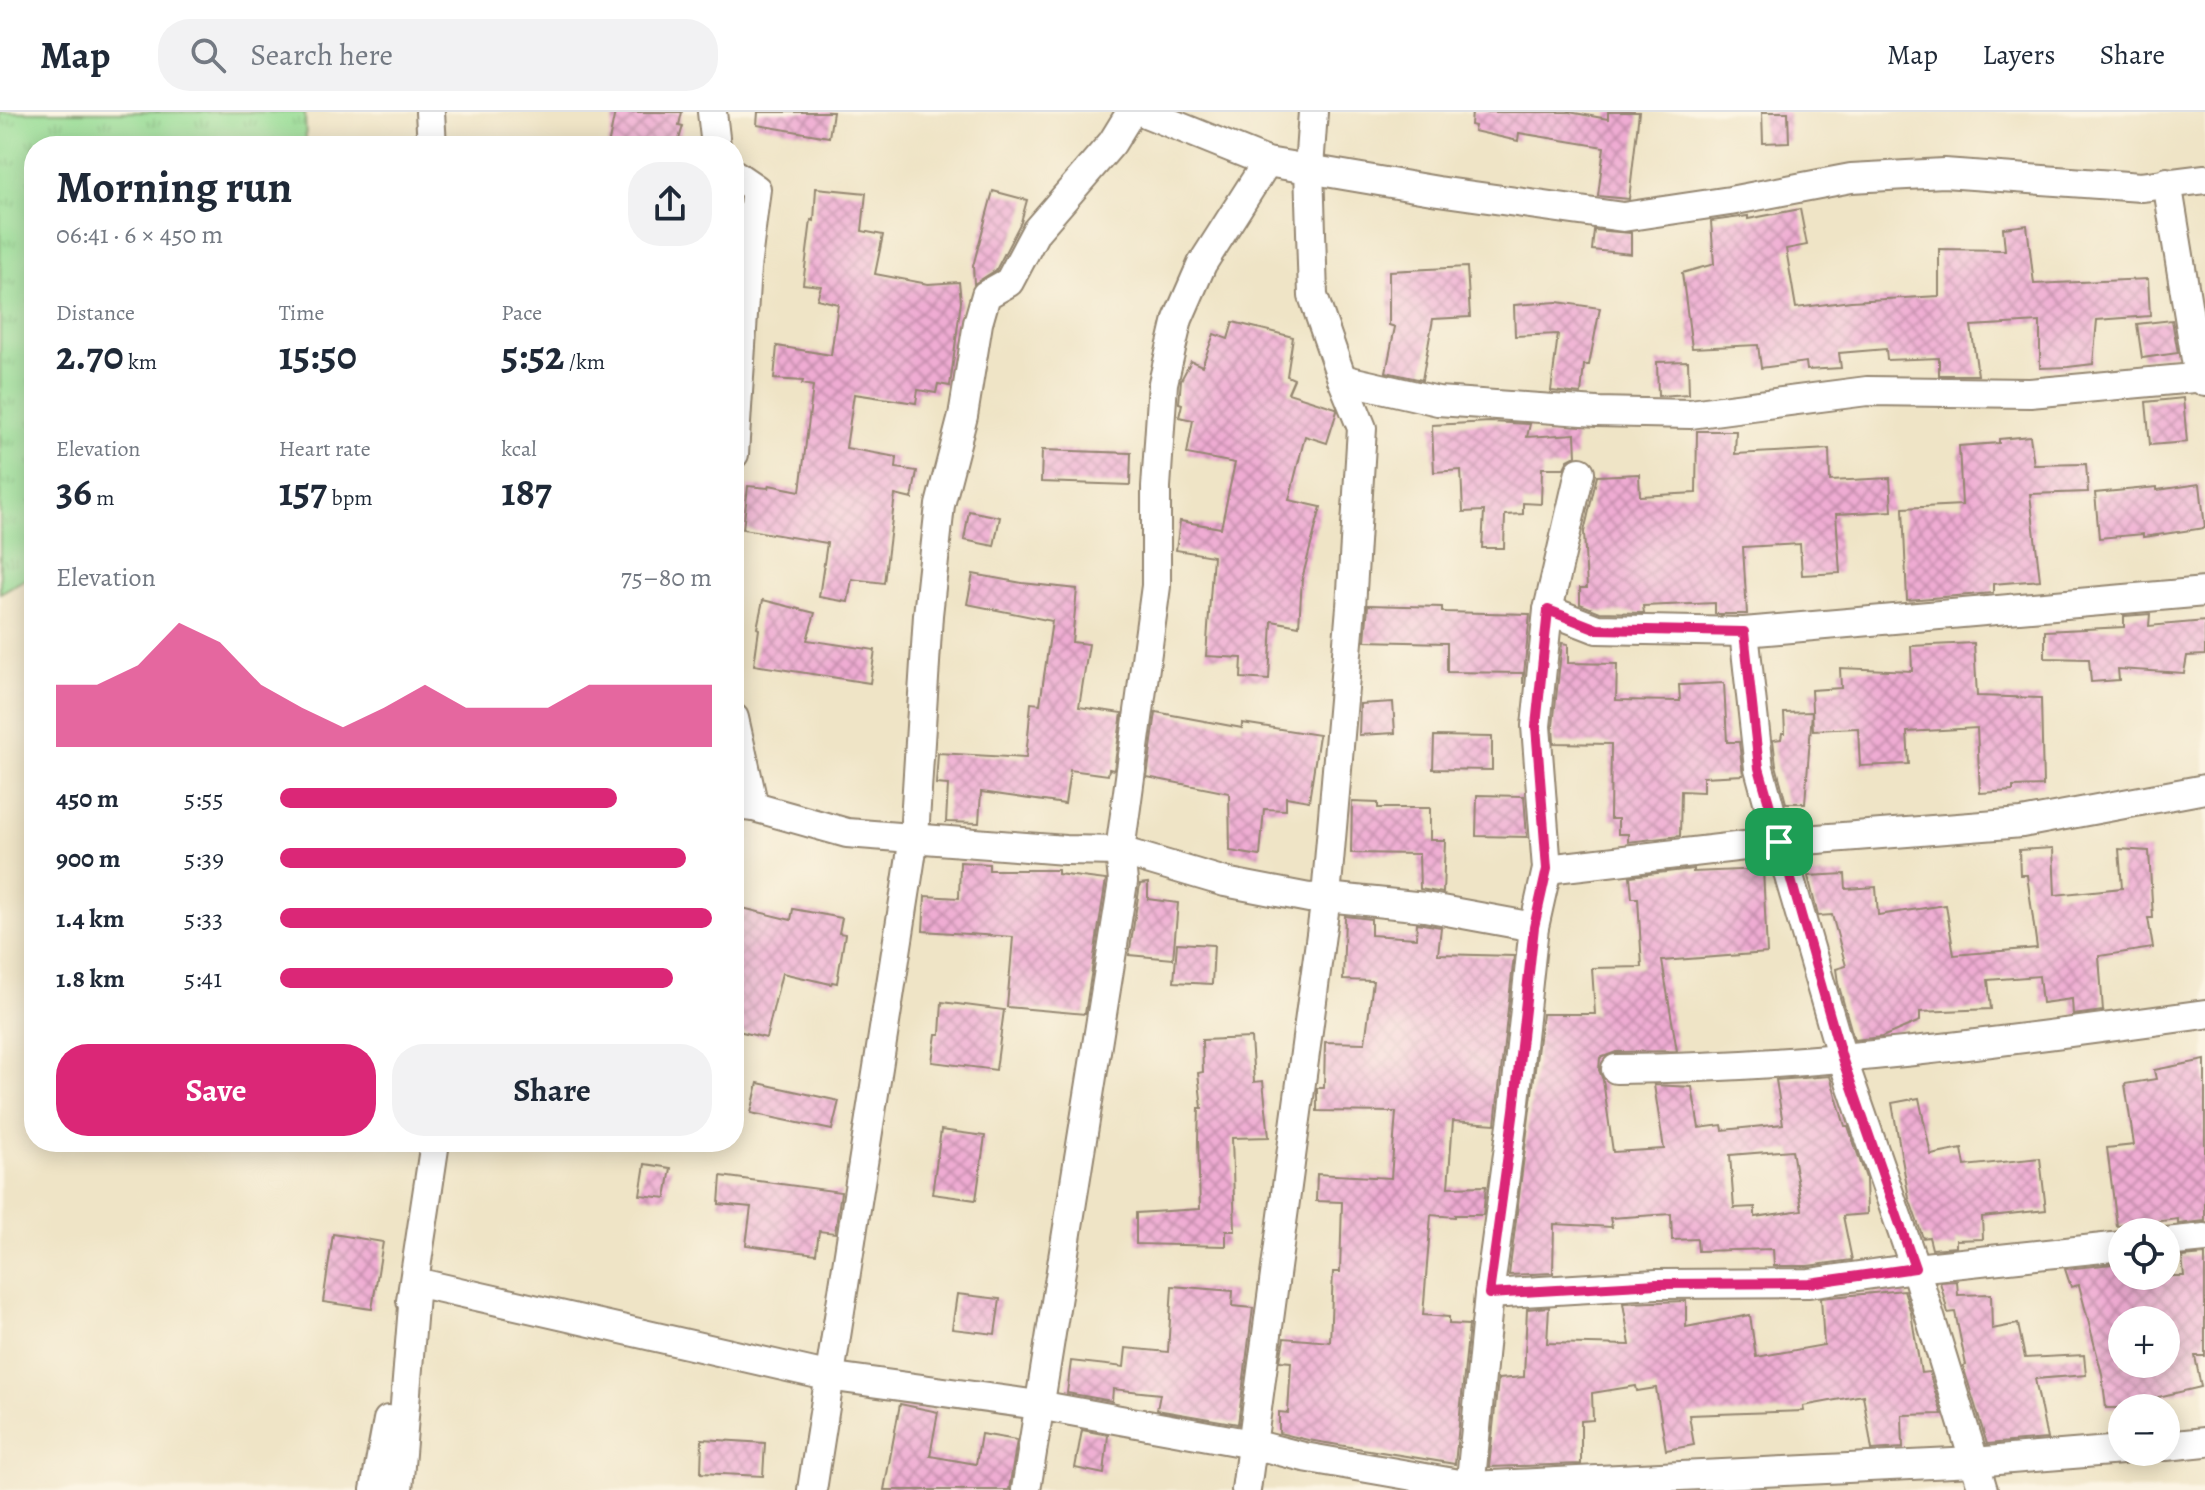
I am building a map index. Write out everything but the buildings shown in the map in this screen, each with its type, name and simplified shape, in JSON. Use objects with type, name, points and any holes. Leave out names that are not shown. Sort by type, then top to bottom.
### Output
[{"type":"street","points":[[430,112],[431,136]]},
{"type":"street","points":[[712,112],[715,136]]},
{"type":"street","points":[[812,1490],[827,1376],[914,837],[928,615],[940,505],[963,416],[978,323],[986,295],[1009,282],[1036,231],[1112,143],[1131,112]]},
{"type":"street","points":[[1143,112],[1267,162],[1438,191],[1623,217],[1851,178],[1944,173],[2141,187],[2205,179]]},
{"type":"street","points":[[1246,1490],[1326,897],[1352,591],[1362,428],[1313,296],[1309,168],[1313,112]]},
{"type":"street","points":[[1026,1490],[1123,882],[1120,851],[1156,586],[1156,487],[1163,383],[1178,319],[1202,264],[1267,162]]},
{"type":"street","points":[[744,181],[756,189],[744,299]]},
{"type":"street","points":[[1342,379],[1438,401],[1597,412],[1690,414],[1867,391],[2030,393],[2203,379],[2167,182]]},
{"type":"street","points":[[1470,1488],[1489,1294],[1514,1110],[1534,927],[1547,869],[1536,726],[1548,610],[1580,472]]},
{"type":"street","points":[[1548,610],[1597,629],[1744,632],[2205,592]]},
{"type":"street","points":[[1744,632],[1759,768],[1779,842],[1842,1058],[1915,1268],[1983,1490]]},
{"type":"street","points":[[1547,869],[1779,842],[2022,823],[2205,789]]},
{"type":"street","points":[[744,806],[847,833],[1065,850],[1120,851],[1225,882],[1309,898],[1425,907],[1534,927]]},
{"type":"street","points":[[1616,1069],[1672,1069],[1842,1058],[2070,1033],[2205,1014]]},
{"type":"street","points":[[375,1490],[415,1282],[434,1152]]},
{"type":"street","points":[[2180,1241],[2205,1238]]},
{"type":"street","points":[[1489,1294],[1657,1284],[1809,1283],[2108,1247]]},
{"type":"street","points":[[415,1282],[827,1376],[1038,1405],[1470,1488],[1974,1462],[2108,1451]]},
{"type":"street","points":[[398,1490],[415,1282]]},
{"type":"street","points":[[2180,1445],[2205,1442]]},
{"type":"green space","points":[[0,112],[305,112],[306,136],[24,136],[24,580],[0,593]]},
{"type":"route","points":[[1548,610],[1597,629],[1744,632],[1759,768],[1779,842],[1842,1058],[1915,1268],[1809,1283],[1657,1284],[1489,1294],[1514,1110],[1534,927],[1547,869],[1536,726],[1548,610]]}]
